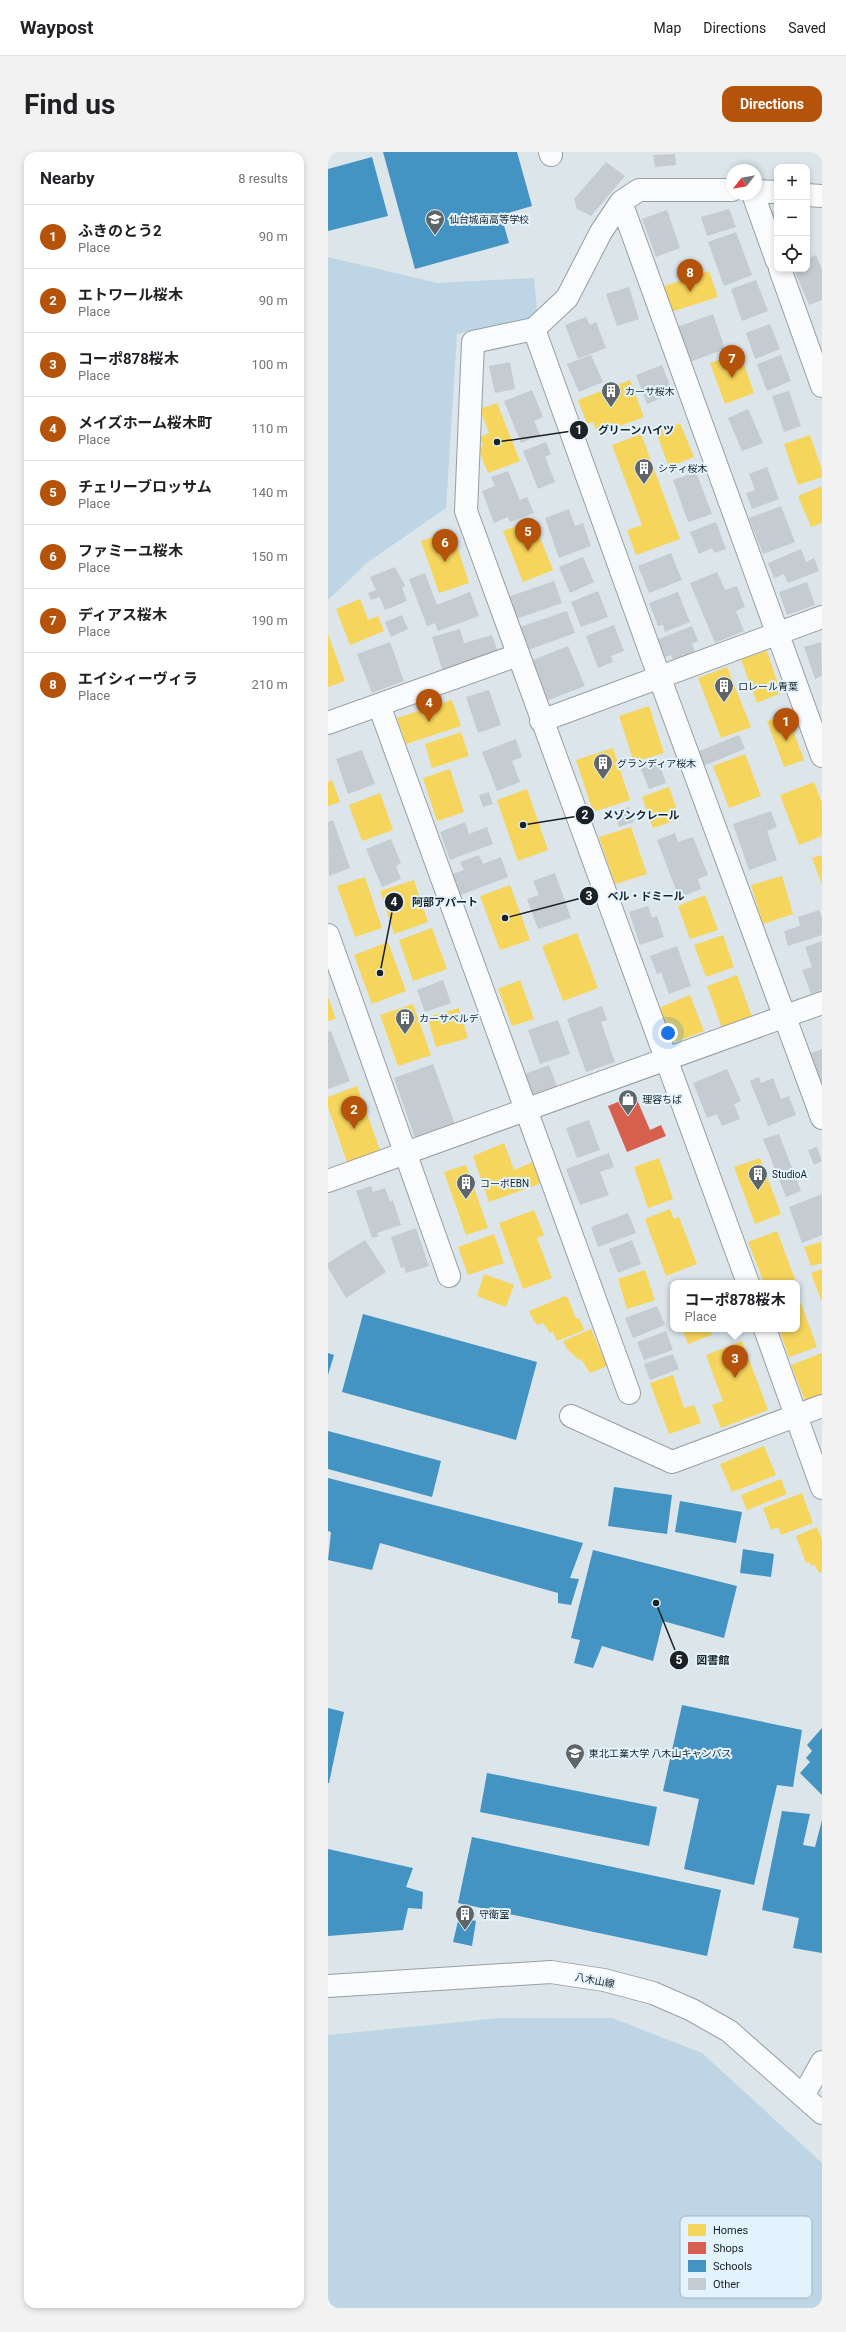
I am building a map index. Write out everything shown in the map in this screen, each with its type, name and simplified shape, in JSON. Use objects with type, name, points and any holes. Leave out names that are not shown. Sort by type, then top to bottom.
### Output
[{"type":"street","points":[[726,190],[639,190],[621,202],[601,232],[567,298],[534,329],[473,342],[466,511],[665,1060],[747,1280]]},
{"type":"street","points":[[762,191],[774,192]]},
{"type":"street","points":[[810,195],[822,196]]},
{"type":"street","points":[[755,200],[774,253]]},
{"type":"street","points":[[621,202],[822,756]]},
{"type":"street","points":[[781,272],[822,386]]},
{"type":"street","points":[[534,329],[659,676],[822,1118]]},
{"type":"street","points":[[541,720],[822,617]]},
{"type":"street","points":[[328,723],[518,655]]},
{"type":"street","points":[[379,705],[629,1393]]},
{"type":"street","points":[[328,935],[407,1153],[449,1276]]},
{"type":"street","points":[[328,1182],[822,1003]]},
{"type":"street","points":[[766,1332],[822,1488]]},
{"type":"street","points":[[571,1416],[672,1462],[822,1406]]},
{"type":"street","name":"八木山線","points":[[328,1986],[551,1972],[604,1980],[653,1993],[692,2010],[730,2031],[822,2113]]},
{"type":"street","points":[[803,2096],[822,2062]]},
{"type":"shaded area","points":[[328,257],[437,283],[534,278],[537,311],[527,319],[457,334],[446,508],[368,562],[328,600]]},
{"type":"shaded area","points":[[500,2018],[612,2018],[702,2053],[822,2163],[822,2308],[328,2308],[328,2035]]},
{"type":"building: Homes","points":[[709,271],[718,297],[671,312],[662,287]]},
{"type":"building: Homes","points":[[740,353],[754,393],[725,404],[710,363]]},
{"type":"building: Homes","name":"カーサ桜木","points":[[630,380],[644,417],[598,434],[593,422],[587,424],[578,400]]},
{"type":"building: Homes","points":[[497,403],[520,461],[488,473],[478,448],[483,446],[480,437],[489,433],[480,409]]},
{"type":"building: Homes","points":[[680,423],[694,457],[669,467],[656,432]]},
{"type":"building: Homes","name":"シティ桜木","points":[[641,434],[680,539],[636,555],[627,530],[642,525],[612,445]]},
{"type":"building: Homes","points":[[810,435],[822,470],[822,477],[798,485],[784,444]]},
{"type":"building: Homes","points":[[822,486],[822,523],[811,527],[798,496]]},
{"type":"building: Homes","points":[[533,520],[553,570],[523,582],[503,531]]},
{"type":"building: Homes","points":[[452,531],[469,583],[439,593],[421,541]]},
{"type":"building: Homes","points":[[360,599],[368,620],[378,616],[384,631],[350,645],[336,609]]},
{"type":"building: Homes","points":[[328,634],[345,681],[328,687]]},
{"type":"building: Homes","points":[[767,651],[781,693],[757,703],[741,659]]},
{"type":"building: Homes","name":"ロレール青葉","points":[[727,667],[751,727],[721,738],[698,678]]},
{"type":"building: Homes","points":[[452,700],[461,726],[406,744],[397,718]]},
{"type":"building: Homes","points":[[649,706],[664,753],[634,762],[619,716]]},
{"type":"building: Homes","points":[[787,714],[804,760],[784,767],[767,721]]},
{"type":"building: Homes","points":[[461,732],[469,756],[432,768],[425,744]]},
{"type":"building: Homes","name":"グランディア桜木","points":[[613,748],[630,800],[593,812],[576,760]]},
{"type":"building: Homes","points":[[745,754],[761,796],[729,808],[713,766]]},
{"type":"building: Homes","points":[[450,769],[464,812],[437,821],[423,778]]},
{"type":"building: Homes","points":[[332,780],[340,802],[328,806],[328,782]]},
{"type":"building: Homes","points":[[814,782],[822,803],[822,836],[799,845],[780,795]]},
{"type":"building: Homes","points":[[669,787],[680,819],[653,828],[642,797]]},
{"type":"building: Homes","points":[[527,789],[548,850],[518,861],[497,800]]},
{"type":"building: Homes","points":[[380,793],[393,830],[362,841],[349,805]]},
{"type":"building: Homes","points":[[631,827],[647,874],[615,884],[599,837]]},
{"type":"building: Homes","points":[[822,855],[822,885],[812,858]]},
{"type":"building: Homes","points":[[782,876],[793,914],[763,924],[751,885]]},
{"type":"building: Homes","points":[[365,877],[382,928],[355,937],[337,886]]},
{"type":"building: Homes","points":[[414,880],[428,922],[394,934],[380,891]]},
{"type":"building: Homes","points":[[510,885],[530,940],[500,950],[480,896]]},
{"type":"building: Homes","points":[[705,895],[718,930],[690,939],[678,906]]},
{"type":"building: Homes","points":[[432,928],[447,969],[413,981],[399,940]]},
{"type":"building: Homes","points":[[577,933],[598,988],[563,1001],[542,946]]},
{"type":"building: Homes","points":[[723,935],[734,967],[706,977],[694,945]]},
{"type":"building: Homes","points":[[388,942],[406,991],[372,1004],[354,955]]},
{"type":"building: Homes","points":[[737,975],[752,1017],[722,1028],[707,986]]},
{"type":"building: Homes","points":[[520,980],[534,1019],[512,1026],[498,989]]},
{"type":"building: Homes","points":[[690,995],[704,1031],[673,1043],[659,1008]]},
{"type":"building: Homes","points":[[328,997],[336,1019],[328,1021]]},
{"type":"building: Homes","name":"カーサベルデ","points":[[413,1004],[431,1055],[398,1066],[380,1015]]},
{"type":"building: Homes","points":[[459,1008],[468,1038],[436,1047],[427,1017]]},
{"type":"building: Homes","points":[[357,1086],[380,1150],[347,1162],[328,1107],[328,1097]]},
{"type":"building: Homes","points":[[504,1143],[514,1170],[533,1162],[542,1183],[489,1202],[473,1156]]},
{"type":"building: Homes","points":[[659,1158],[673,1199],[648,1208],[634,1167]]},
{"type":"building: Homes","name":"StudioA","points":[[760,1158],[781,1214],[755,1224],[734,1167]]},
{"type":"building: Homes","name":"コーポEBN","points":[[466,1165],[488,1228],[466,1235],[444,1172]]},
{"type":"building: Homes","points":[[670,1209],[674,1219],[679,1217],[697,1264],[666,1276],[645,1219]]},
{"type":"building: Homes","points":[[534,1210],[544,1235],[537,1238],[552,1278],[523,1289],[499,1223]]},
{"type":"building: Homes","points":[[777,1231],[795,1280],[763,1280],[748,1242]]},
{"type":"building: Homes","points":[[494,1234],[504,1263],[468,1275],[458,1247]]},
{"type":"building: Homes","points":[[821,1242],[822,1263],[811,1266],[804,1247]]},
{"type":"building: Homes","points":[[822,1269],[822,1299],[821,1300],[811,1273]]},
{"type":"building: Homes","points":[[645,1270],[655,1300],[627,1309],[618,1279]]},
{"type":"building: Homes","points":[[484,1274],[514,1285],[506,1307],[477,1296]]},
{"type":"building: Homes","points":[[565,1296],[568,1298],[576,1319],[579,1318],[584,1330],[557,1341],[553,1332],[550,1333],[543,1323],[538,1325],[534,1321],[529,1311]]},
{"type":"building: Homes","points":[[800,1303],[817,1347],[789,1357],[780,1332],[800,1332]]},
{"type":"building: Homes","points":[[591,1329],[607,1366],[590,1373],[581,1359],[579,1360],[567,1349],[563,1341]]},
{"type":"building: Homes","points":[[683,1332],[711,1332],[712,1335],[688,1344]]},
{"type":"building: Homes","points":[[742,1341],[768,1410],[721,1428],[712,1405],[723,1401],[706,1355]]},
{"type":"building: Homes","points":[[822,1353],[822,1397],[806,1403],[791,1365]]},
{"type":"building: Homes","points":[[673,1375],[684,1408],[694,1405],[701,1423],[669,1434],[650,1383]]},
{"type":"building: Homes","points":[[764,1446],[776,1475],[732,1492],[720,1464]]},
{"type":"building: Homes","points":[[781,1479],[787,1494],[747,1510],[741,1495]]},
{"type":"building: Homes","points":[[802,1493],[813,1523],[781,1535],[778,1527],[771,1530],[763,1508]]},
{"type":"building: Homes","points":[[817,1527],[822,1540],[822,1572],[819,1573],[814,1564],[811,1566],[810,1562],[806,1563],[796,1536]]},
{"type":"building: Shops","name":"理容ちば","points":[[635,1095],[650,1130],[661,1125],[666,1136],[627,1152],[608,1106]]},
{"type":"building: Schools","points":[[383,152],[517,152],[532,206],[501,215],[509,243],[415,269]]},
{"type":"building: Schools","points":[[372,157],[388,216],[328,231],[328,169]]},
{"type":"building: Schools","points":[[363,1314],[537,1362],[516,1440],[342,1392]]},
{"type":"building: Schools","points":[[328,1353],[334,1355],[328,1375]]},
{"type":"building: Schools","points":[[328,1431],[441,1461],[432,1497],[328,1469]]},
{"type":"building: Schools","points":[[328,1478],[583,1543],[570,1578],[579,1579],[571,1605],[558,1603],[558,1593],[380,1543],[372,1570],[328,1560],[331,1532],[328,1531]]},
{"type":"building: Schools","points":[[614,1487],[672,1495],[667,1534],[608,1526]]},
{"type":"building: Schools","points":[[680,1501],[742,1512],[736,1543],[675,1532]]},
{"type":"building: Schools","points":[[743,1549],[774,1554],[771,1577],[740,1573]]},
{"type":"building: Schools","points":[[593,1550],[737,1586],[724,1638],[663,1621],[653,1661],[602,1646],[593,1668],[574,1663],[580,1640],[571,1638]]},
{"type":"building: Schools","points":[[682,1705],[802,1730],[793,1787],[777,1785],[754,1885],[684,1869],[699,1799],[663,1791]]},
{"type":"building: Schools","points":[[328,1708],[344,1712],[329,1783],[328,1783]]},
{"type":"building: Schools","points":[[822,1728],[822,1795],[800,1773],[810,1762],[806,1758],[812,1751],[807,1745]]},
{"type":"building: Schools","points":[[487,1773],[657,1807],[649,1846],[480,1812]]},
{"type":"building: Schools","points":[[782,1811],[810,1814],[803,1845],[815,1847],[822,1820],[822,1953],[793,1948],[799,1918],[762,1910]]},
{"type":"building: Schools","points":[[472,1837],[721,1890],[707,1956],[458,1903]]},
{"type":"building: Schools","points":[[328,1849],[413,1868],[406,1887],[423,1892],[422,1909],[408,1908],[403,1930],[328,1936]]},
{"type":"building: Schools","name":"守衛室","points":[[459,1917],[476,1921],[472,1946],[453,1942]]},
{"type":"building: Other","points":[[675,154],[676,165],[655,167],[653,155]]},
{"type":"building: Other","points":[[606,162],[625,176],[591,216],[577,209],[574,199]]},
{"type":"building: Other","points":[[729,209],[736,227],[707,236],[701,217]]},
{"type":"building: Other","points":[[667,210],[680,248],[656,257],[642,219]]},
{"type":"building: Other","points":[[774,211],[774,222],[770,213]]},
{"type":"building: Other","points":[[736,232],[752,275],[724,286],[708,242]]},
{"type":"building: Other","points":[[816,255],[822,269],[822,300],[809,305],[795,272],[810,272],[810,258]]},
{"type":"building: Other","points":[[756,280],[768,311],[742,321],[731,289]]},
{"type":"building: Other","points":[[629,287],[639,319],[617,326],[606,294]]},
{"type":"building: Other","points":[[713,314],[725,349],[690,362],[677,327]]},
{"type":"building: Other","points":[[586,317],[590,325],[596,322],[606,348],[578,359],[565,325]]},
{"type":"building: Other","points":[[770,324],[780,349],[755,359],[746,333]]},
{"type":"building: Other","points":[[591,355],[603,382],[579,392],[567,364]]},
{"type":"building: Other","points":[[781,355],[791,381],[767,391],[757,364]]},
{"type":"building: Other","points":[[510,362],[515,389],[495,393],[489,366]]},
{"type":"building: Other","points":[[662,365],[673,393],[647,404],[636,375]]},
{"type":"building: Other","points":[[532,390],[543,417],[534,421],[540,435],[521,443],[504,401]]},
{"type":"building: Other","points":[[789,391],[801,426],[784,432],[772,396]]},
{"type":"building: Other","points":[[748,409],[763,443],[742,451],[728,418]]},
{"type":"building: Other","points":[[546,442],[551,454],[545,457],[555,482],[538,489],[523,451]]},
{"type":"building: Other","points":[[767,467],[779,499],[752,509],[746,493],[755,490],[749,474]]},
{"type":"building: Other","points":[[508,471],[520,500],[527,497],[534,513],[510,522],[508,517],[494,523],[482,491],[495,486],[491,477]]},
{"type":"building: Other","points":[[696,472],[712,514],[688,522],[673,480]]},
{"type":"building: Other","points":[[781,506],[795,542],[763,554],[749,518]]},
{"type":"building: Other","points":[[569,509],[575,526],[583,523],[591,546],[559,558],[545,518]]},
{"type":"building: Other","points":[[716,522],[726,549],[714,553],[712,548],[699,554],[690,532]]},
{"type":"building: Other","points":[[801,549],[806,562],[814,558],[819,571],[788,583],[784,574],[774,578],[768,563]]},
{"type":"building: Other","points":[[671,553],[682,580],[649,593],[638,566]]},
{"type":"building: Other","points":[[583,557],[594,582],[570,593],[559,567]]},
{"type":"building: Other","points":[[395,567],[405,586],[402,588],[407,601],[385,610],[380,597],[371,600],[368,593],[376,590],[370,577]]},
{"type":"building: Other","points":[[717,572],[725,590],[737,586],[745,607],[736,611],[744,631],[715,643],[690,583]]},
{"type":"building: Other","points":[[425,573],[437,605],[470,592],[479,616],[438,631],[435,623],[427,626],[409,579]]},
{"type":"building: Other","points":[[554,581],[562,603],[516,619],[508,597]]},
{"type":"building: Other","points":[[807,582],[815,605],[787,615],[779,592]]},
{"type":"building: Other","points":[[598,591],[608,617],[581,627],[571,602]]},
{"type":"building: Other","points":[[678,592],[690,622],[665,632],[663,625],[658,626],[649,603]]},
{"type":"building: Other","points":[[567,611],[575,633],[528,650],[520,627]]},
{"type":"building: Other","points":[[402,615],[408,629],[391,637],[385,622]]},
{"type":"building: Other","points":[[614,625],[624,651],[611,656],[613,662],[598,668],[586,636]]},
{"type":"building: Other","points":[[692,626],[698,641],[692,644],[696,654],[674,663],[671,655],[663,658],[656,640]]},
{"type":"building: Other","points":[[460,629],[464,643],[492,635],[499,655],[443,672],[432,637]]},
{"type":"building: Other","points":[[390,642],[404,681],[372,693],[357,654]]},
{"type":"building: Other","points":[[821,642],[822,676],[815,679],[804,647]]},
{"type":"building: Other","points":[[568,646],[585,686],[546,701],[530,661]]},
{"type":"building: Other","points":[[489,690],[501,725],[478,733],[466,697]]},
{"type":"building: Other","points":[[739,735],[745,749],[703,766],[697,752]]},
{"type":"building: Other","points":[[516,739],[522,757],[512,761],[520,782],[497,791],[482,752]]},
{"type":"building: Other","points":[[362,750],[375,784],[348,794],[336,759]]},
{"type":"building: Other","points":[[659,763],[666,783],[649,789],[641,769]]},
{"type":"building: Other","points":[[489,792],[493,804],[483,807],[479,795]]},
{"type":"building: Other","points":[[629,807],[634,822],[619,827],[614,812]]},
{"type":"building: Other","points":[[771,811],[777,827],[767,831],[777,860],[749,870],[733,824]]},
{"type":"building: Other","points":[[333,820],[350,868],[329,876],[328,822]]},
{"type":"building: Other","points":[[465,822],[469,834],[487,827],[493,844],[450,860],[440,832]]},
{"type":"building: Other","points":[[675,833],[678,842],[693,837],[708,875],[698,879],[701,889],[679,898],[657,840]]},
{"type":"building: Other","points":[[391,839],[401,863],[396,866],[401,879],[382,887],[366,849]]},
{"type":"building: Other","points":[[479,855],[483,864],[501,857],[508,877],[458,896],[450,875],[464,870],[460,862]]},
{"type":"building: Other","points":[[555,873],[571,918],[538,929],[527,899],[539,895],[533,881]]},
{"type":"building: Other","points":[[648,906],[652,918],[657,916],[664,937],[640,945],[629,912]]},
{"type":"building: Other","points":[[819,910],[822,917],[822,935],[788,946],[784,931],[800,926],[798,917]]},
{"type":"building: Other","points":[[822,941],[822,990],[811,994],[802,970],[812,967],[805,947]]},
{"type":"building: Other","points":[[677,946],[691,986],[669,994],[661,972],[657,974],[650,956]]},
{"type":"building: Other","points":[[443,980],[451,1003],[425,1012],[417,990]]},
{"type":"building: Other","points":[[602,1006],[607,1020],[601,1022],[615,1062],[586,1072],[567,1019]]},
{"type":"building: Other","points":[[558,1020],[570,1054],[540,1064],[528,1030]]},
{"type":"building: Other","points":[[331,1031],[350,1081],[328,1089],[328,1032]]},
{"type":"building: Other","points":[[822,1049],[822,1083],[821,1084],[809,1054]]},
{"type":"building: Other","points":[[433,1064],[455,1124],[415,1138],[394,1078]]},
{"type":"building: Other","points":[[549,1065],[559,1091],[535,1100],[525,1074]]},
{"type":"building: Other","points":[[727,1069],[741,1101],[734,1104],[740,1119],[722,1126],[717,1114],[707,1118],[693,1083]]},
{"type":"building: Other","points":[[759,1077],[761,1083],[773,1078],[781,1099],[789,1096],[796,1115],[768,1126],[750,1081]]},
{"type":"building: Other","points":[[589,1120],[600,1150],[577,1158],[566,1128]]},
{"type":"building: Other","points":[[779,1134],[801,1191],[786,1197],[763,1139]]},
{"type":"building: Other","points":[[817,1147],[822,1161],[814,1165],[808,1150]]},
{"type":"building: Other","points":[[609,1153],[614,1167],[600,1172],[609,1195],[580,1205],[566,1169]]},
{"type":"building: Other","points":[[371,1186],[373,1192],[385,1188],[390,1202],[393,1200],[401,1225],[377,1233],[379,1236],[372,1238],[356,1191]]},
{"type":"building: Other","points":[[822,1194],[822,1235],[802,1243],[789,1207]]},
{"type":"building: Other","points":[[628,1213],[636,1233],[598,1247],[591,1227]]},
{"type":"building: Other","points":[[416,1228],[429,1266],[406,1273],[404,1267],[401,1268],[391,1237]]},
{"type":"building: Other","points":[[365,1240],[386,1272],[346,1298],[328,1268],[328,1263]]},
{"type":"building: Other","points":[[632,1240],[641,1264],[618,1273],[609,1249]]},
{"type":"building: Other","points":[[657,1306],[665,1325],[633,1338],[625,1318]]},
{"type":"building: Other","points":[[666,1331],[673,1350],[644,1360],[637,1342]]},
{"type":"building: Other","points":[[673,1354],[679,1369],[650,1380],[644,1364]]},
{"type":"place","name":"仙台城南高等学校","points":[[435,236]]},
{"type":"place","name":"エイシィーヴィラ","points":[[690,292]]},
{"type":"place","name":"ディアス桜木","points":[[732,378]]},
{"type":"place","name":"カーサ桜木","points":[[611,408]]},
{"type":"place","name":"グリーンハイツ","points":[[497,442]]},
{"type":"place","name":"シティ桜木","points":[[644,485]]},
{"type":"place","name":"チェリーブロッサム","points":[[528,551]]},
{"type":"place","name":"ファミーユ桜木","points":[[445,562]]},
{"type":"place","name":"ロレール青葉","points":[[724,703]]},
{"type":"place","name":"メイズホーム桜木町","points":[[429,722]]},
{"type":"place","name":"ふきのとう2","points":[[786,741]]},
{"type":"place","name":"グランディア桜木","points":[[603,780]]},
{"type":"place","name":"メゾンクレール","points":[[523,825]]},
{"type":"place","name":"ベル・ドミール","points":[[505,918]]},
{"type":"place","name":"阿部アパート","points":[[380,973]]},
{"type":"place","name":"カーサベルデ","points":[[405,1035]]},
{"type":"place","name":"理容ちば","points":[[628,1116]]},
{"type":"place","name":"エトワール桜木","points":[[354,1129]]},
{"type":"place","name":"StudioA","points":[[758,1191]]},
{"type":"place","name":"コーポEBN","points":[[466,1200]]},
{"type":"place","name":"コーポ878桜木","points":[[735,1378]]},
{"type":"place","name":"図書館","points":[[656,1603]]},
{"type":"place","name":"東北工業大学 八木山キャンパス","points":[[575,1770]]},
{"type":"place","name":"守衛室","points":[[465,1931]]}]
